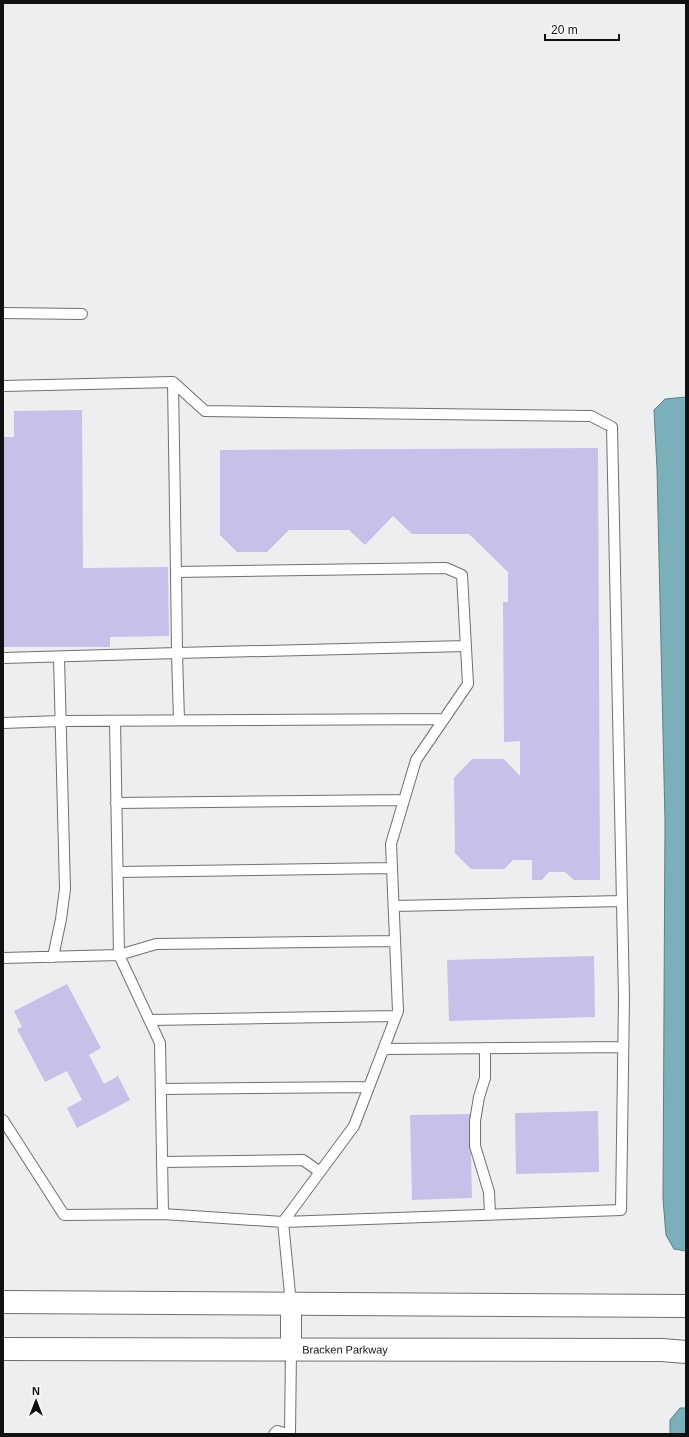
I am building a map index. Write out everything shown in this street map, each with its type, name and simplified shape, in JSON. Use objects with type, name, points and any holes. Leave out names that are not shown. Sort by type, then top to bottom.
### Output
[{"type":"street","points":[[3,1302],[686,1306]]},
{"type":"street","points":[[291,1304],[291,1349]]},
{"type":"street","name":"Bracken Parkway","points":[[3,1349],[662,1350],[686,1352]]},
{"type":"lane","points":[[3,313],[82,314]]},
{"type":"lane","points":[[173,382],[179,720]]},
{"type":"lane","points":[[3,386],[173,382],[205,411],[591,416],[612,427],[624,998],[621,1210],[283,1222],[163,1214],[64,1215],[3,1120]]},
{"type":"lane","points":[[176,572],[446,568],[462,575],[468,684],[416,760],[391,844],[398,1011],[354,1126],[283,1222],[291,1304]]},
{"type":"lane","points":[[3,658],[59,658],[466,646]]},
{"type":"lane","points":[[53,957],[61,919],[65,889],[59,658]]},
{"type":"lane","points":[[3,723],[61,721],[444,718]]},
{"type":"lane","points":[[115,721],[119,955],[160,1042],[163,1214]]},
{"type":"lane","points":[[116,803],[404,800]]},
{"type":"lane","points":[[118,872],[392,868]]},
{"type":"lane","points":[[394,906],[622,901]]},
{"type":"lane","points":[[3,958],[119,955],[156,944],[395,942]]},
{"type":"lane","points":[[150,1020],[396,1016]]},
{"type":"lane","points":[[384,1049],[623,1047]]},
{"type":"lane","points":[[485,1048],[485,1078],[474,1121],[475,1146],[489,1192],[490,1214]]},
{"type":"lane","points":[[161,1089],[369,1087]]},
{"type":"lane","points":[[162,1162],[303,1160],[320,1172]]},
{"type":"lane","points":[[274,1434],[277,1431],[289,1434],[291,1349]]},
{"type":"water","points":[[686,397],[686,1251],[674,1249],[666,1235],[663,1199],[665,821],[657,469],[654,410],[665,399]]},
{"type":"water","points":[[680,1408],[686,1408],[686,1434],[670,1434],[670,1420]]},
{"type":"building","points":[[82,410],[83,568],[168,567],[169,636],[110,637],[110,647],[3,647],[3,437],[14,437],[14,411]]},
{"type":"building","points":[[598,448],[600,880],[574,880],[565,872],[549,872],[542,880],[532,880],[532,860],[513,860],[504,869],[471,869],[455,853],[454,778],[472,759],[504,759],[520,776],[520,741],[504,742],[503,602],[508,602],[508,572],[469,534],[412,534],[393,516],[365,545],[349,530],[289,530],[267,552],[237,552],[220,535],[220,450]]},
{"type":"building","points":[[594,956],[595,1017],[449,1021],[447,960]]},
{"type":"building","points":[[67,984],[101,1048],[89,1055],[104,1084],[118,1076],[130,1100],[77,1128],[67,1108],[82,1100],[67,1071],[45,1082],[17,1029],[22,1027],[14,1011]]},
{"type":"building","points":[[598,1111],[599,1172],[516,1174],[515,1113]]},
{"type":"building","points":[[470,1114],[472,1198],[412,1200],[410,1115]]}]
